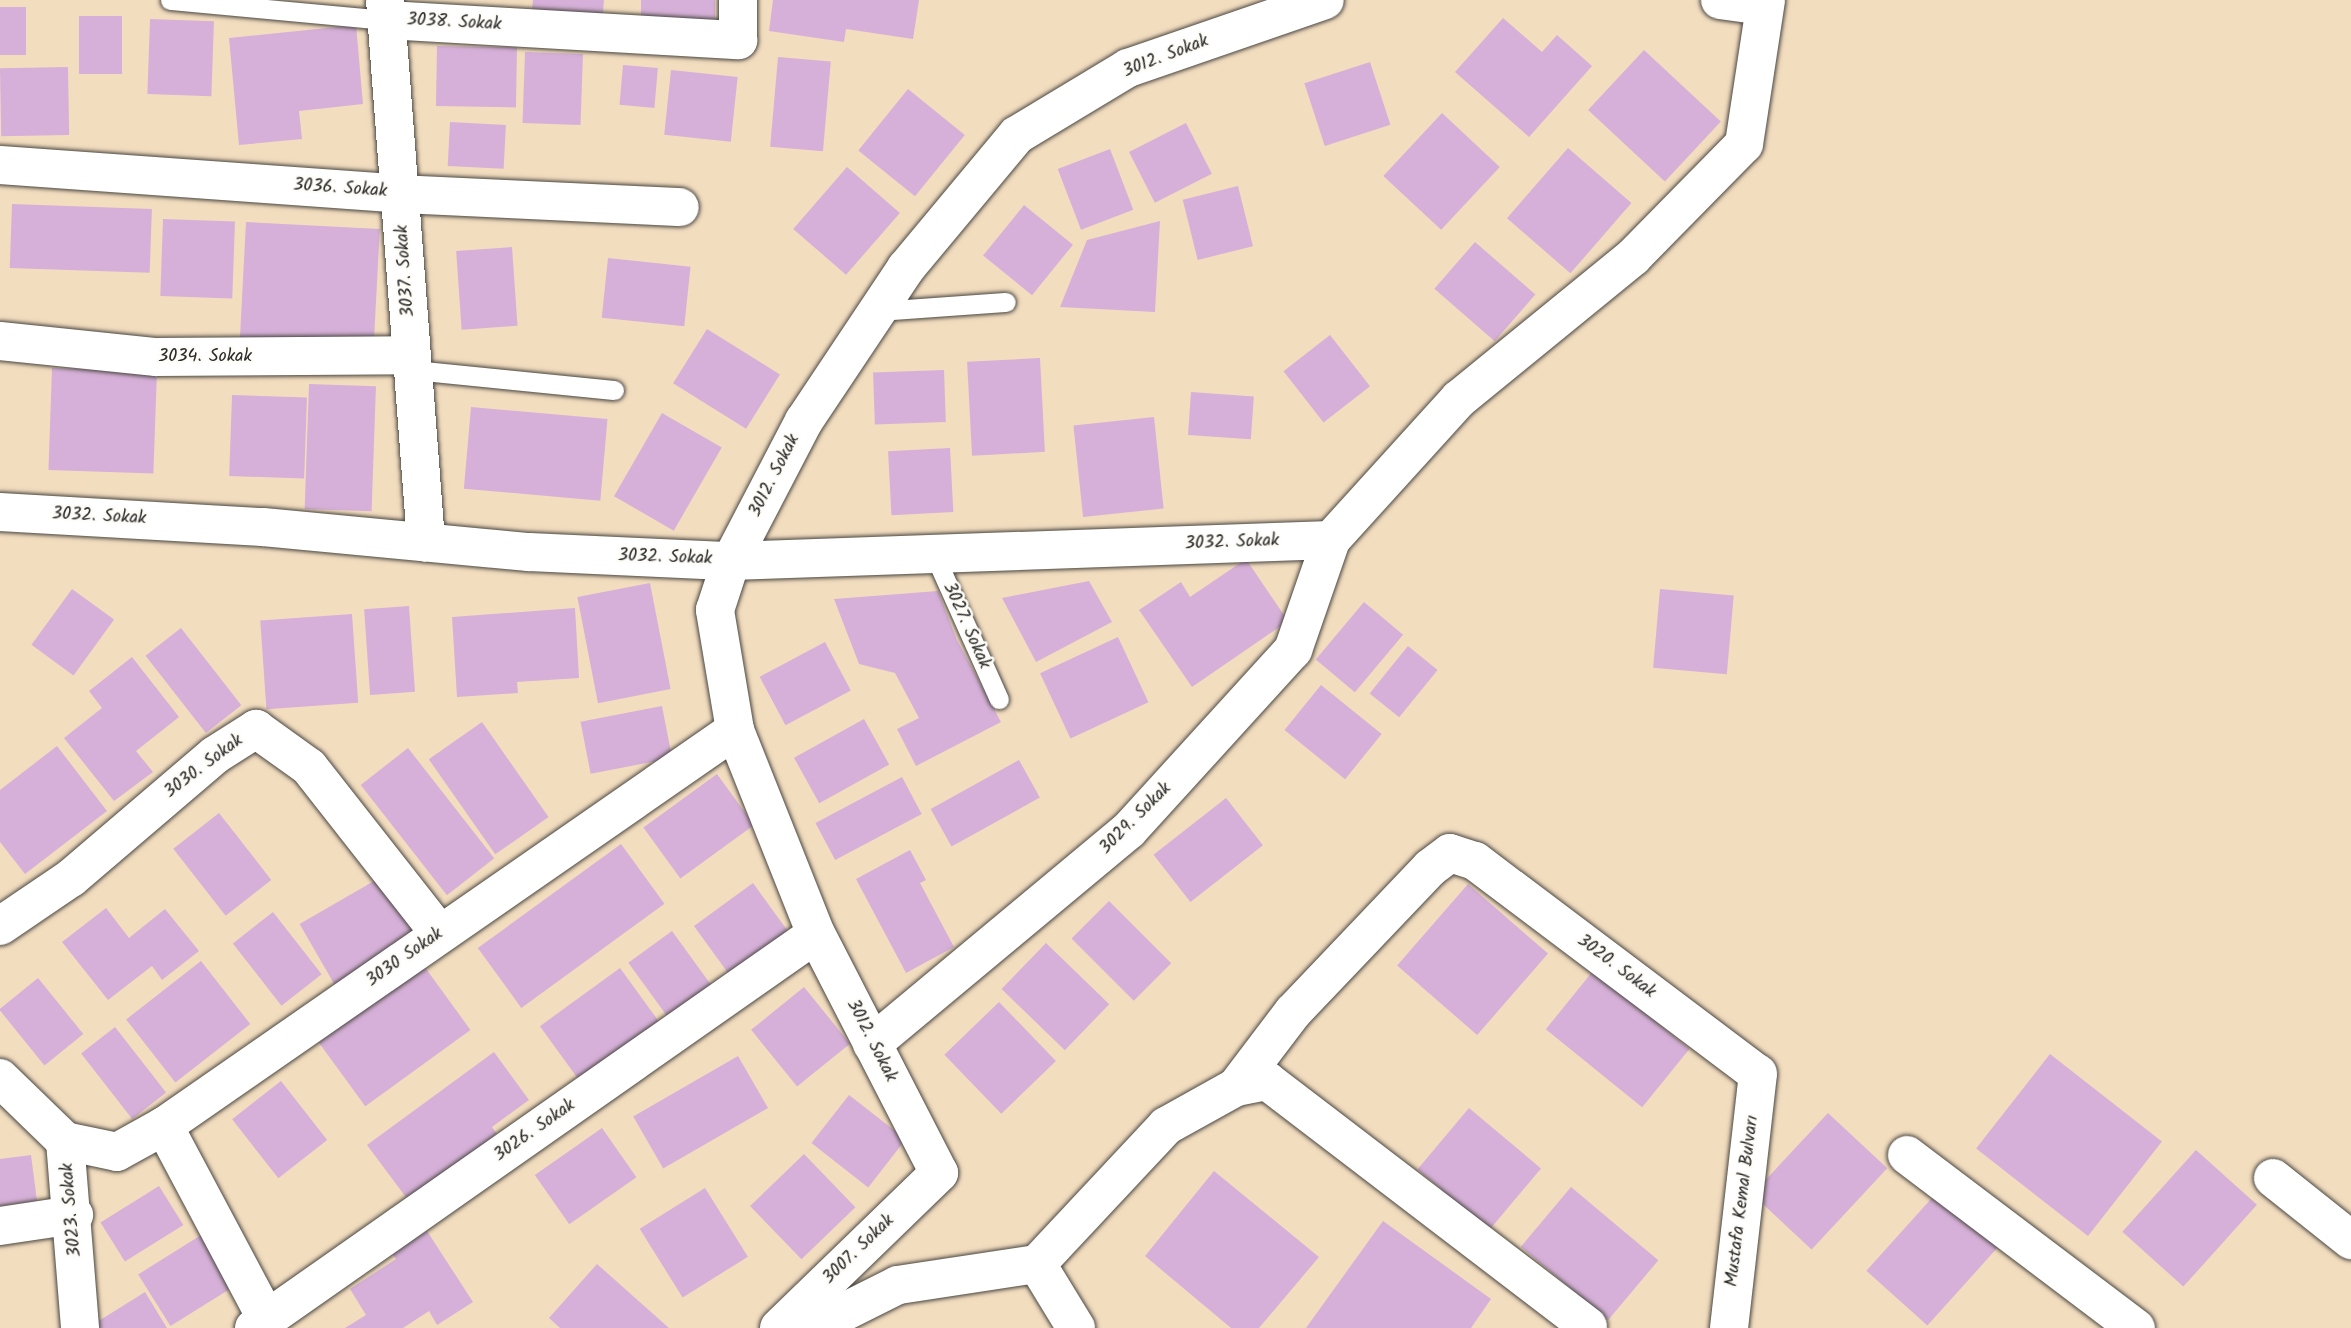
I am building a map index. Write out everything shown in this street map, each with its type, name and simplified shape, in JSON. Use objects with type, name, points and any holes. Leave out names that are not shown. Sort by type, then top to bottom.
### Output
[{"type":"street","name":"3038. Sokak","points":[[386,10],[738,40],[738,0]]},
{"type":"street","name":"3012. Sokak","points":[[939,1173],[816,934],[735,730],[715,610],[731,561],[804,421],[877,310],[906,268],[1017,135],[1128,68],[1325,0]]},
{"type":"street","points":[[1331,540],[1459,399],[1633,257],[1744,144],[1764,3],[1720,0]]},
{"type":"street","name":"3037. Sokak","points":[[386,10],[426,542]]},
{"type":"street","name":"3036. Sokak","points":[[0,165],[400,194],[680,207]]},
{"type":"street","name":"3034. Sokak","points":[[0,341],[156,358],[412,362]]},
{"type":"street","name":"3032. Sokak","points":[[0,512],[263,527],[426,542],[731,561],[1331,540]]},
{"type":"street","name":"3029. Sokak","points":[[872,1044],[1129,831],[1293,650],[1331,540]]},
{"type":"street","name":"3030. Sokak","points":[[0,926],[71,878],[215,755],[256,729],[292,751],[317,776],[440,934]]},
{"type":"street","name":"3030 Sokak","points":[[65,1140],[117,1152],[164,1126],[735,730]]},
{"type":"street","name":"3020. Sokak","points":[[1236,1087],[1293,1012],[1430,867],[1450,853],[1475,861],[1758,1074]]},
{"type":"street","name":"3026. Sokak","points":[[261,1324],[816,934]]},
{"type":"street","name":"Mustafa Kemal Bulvarı","points":[[1729,1328],[1758,1074]]},
{"type":"street","name":"3023. Sokak","points":[[0,1078],[65,1140],[74,1215],[80,1328]]},
{"type":"street","points":[[812,1328],[898,1285],[1037,1264],[1166,1126],[1236,1087],[1267,1081],[1588,1326]]},
{"type":"street","points":[[164,1126],[261,1324]]},
{"type":"street","points":[[1907,1155],[2136,1328]]},
{"type":"street","name":"3007. Sokak","points":[[779,1328],[939,1173]]},
{"type":"street","points":[[2273,1178],[2351,1240]]},
{"type":"street","points":[[0,1226],[74,1215]]},
{"type":"street","points":[[1037,1264],[1076,1328]]},
{"type":"lane","name":"3038. Sokak","points":[[170,0],[386,10]]},
{"type":"lane","points":[[877,310],[933,310],[1006,302]]},
{"type":"lane","points":[[412,362],[614,390]]},
{"type":"lane","name":"3027. Sokak","points":[[933,554],[999,699]]},
{"type":"building","points":[[533,0],[604,0],[602,24],[531,18]]},
{"type":"building","points":[[641,0],[715,0],[715,27],[641,27]]},
{"type":"building","points":[[773,0],[919,0],[913,39],[846,29],[844,42],[769,31]]},
{"type":"building","points":[[0,7],[26,7],[26,55],[0,55]]},
{"type":"building","points":[[79,16],[122,16],[122,74],[79,74]]},
{"type":"building","points":[[1503,18],[1542,52],[1557,35],[1592,66],[1529,137],[1455,72]]},
{"type":"building","points":[[150,19],[214,21],[211,96],[147,94]]},
{"type":"building","points":[[356,25],[363,104],[299,111],[302,139],[239,145],[229,38]]},
{"type":"building","points":[[437,46],[517,47],[516,107],[436,106]]},
{"type":"building","points":[[1644,50],[1721,122],[1665,182],[1588,110]]},
{"type":"building","points":[[525,52],[583,54],[580,125],[523,123]]},
{"type":"building","points":[[778,57],[831,62],[823,151],[770,147]]},
{"type":"building","points":[[1370,62],[1390,125],[1325,146],[1304,83]]},
{"type":"building","points":[[623,65],[658,68],[654,108],[620,105]]},
{"type":"building","points":[[68,67],[69,135],[1,136],[0,68]]},
{"type":"building","points":[[671,70],[738,77],[731,142],[664,135]]},
{"type":"building","points":[[908,89],[965,135],[915,196],[858,150]]},
{"type":"building","points":[[1442,113],[1500,167],[1441,230],[1383,176]]},
{"type":"building","points":[[450,122],[506,125],[504,169],[448,166]]},
{"type":"building","points":[[1186,123],[1212,174],[1155,203],[1129,152]]},
{"type":"building","points":[[1568,148],[1631,203],[1570,273],[1507,218]]},
{"type":"building","points":[[1110,149],[1133,210],[1081,230],[1058,169]]},
{"type":"building","points":[[847,167],[900,213],[846,275],[793,229]]},
{"type":"building","points":[[1238,186],[1253,246],[1198,260],[1183,200]]},
{"type":"building","points":[[12,204],[152,209],[150,273],[10,268]]},
{"type":"building","points":[[1024,205],[1073,245],[1032,295],[983,256]]},
{"type":"building","points":[[163,219],[235,222],[232,298],[160,296]]},
{"type":"building","points":[[1160,221],[1155,312],[1060,307],[1087,240]]},
{"type":"building","points":[[246,222],[380,229],[374,346],[240,339]]},
{"type":"building","points":[[1475,242],[1535,294],[1495,341],[1434,289]]},
{"type":"building","points":[[512,247],[518,326],[462,330],[456,251]]},
{"type":"building","points":[[608,258],[691,267],[684,326],[602,318]]},
{"type":"building","points":[[707,329],[780,375],[746,429],[673,383]]},
{"type":"building","points":[[1330,335],[1370,386],[1324,423],[1284,371]]},
{"type":"building","points":[[1040,358],[1045,452],[972,456],[967,362]]},
{"type":"building","points":[[52,368],[157,372],[153,474],[48,470]]},
{"type":"building","points":[[944,370],[946,422],[875,424],[873,372]]},
{"type":"building","points":[[309,384],[376,386],[372,511],[305,509]]},
{"type":"building","points":[[1191,392],[1254,396],[1251,439],[1188,435]]},
{"type":"building","points":[[232,395],[307,398],[304,479],[229,476]]},
{"type":"building","points":[[471,407],[607,419],[600,501],[464,489]]},
{"type":"building","points":[[662,413],[722,448],[674,531],[614,496]]},
{"type":"building","points":[[1154,417],[1164,508],[1083,517],[1073,425]]},
{"type":"building","points":[[950,448],[953,512],[891,515],[888,451]]},
{"type":"building","points":[[1246,559],[1288,621],[1192,687],[1139,610],[1181,582],[1190,597]]},
{"type":"building","points":[[1089,581],[1112,622],[1036,662],[1002,598]]},
{"type":"building","points":[[650,583],[671,689],[598,703],[577,597]]},
{"type":"building","points":[[72,589],[114,620],[74,675],[31,645]]},
{"type":"building","points":[[1660,589],[1734,595],[1727,674],[1653,668]]},
{"type":"building","points":[[938,591],[957,640],[1001,722],[916,766],[897,729],[919,718],[895,673],[859,664],[834,599]]},
{"type":"building","points":[[1364,602],[1403,635],[1355,692],[1316,659]]},
{"type":"building","points":[[409,606],[415,692],[370,695],[364,609]]},
{"type":"building","points":[[575,608],[579,678],[517,682],[518,693],[457,697],[452,617]]},
{"type":"building","points":[[352,614],[358,703],[266,709],[260,620]]},
{"type":"building","points":[[181,628],[241,705],[206,733],[146,656]]},
{"type":"building","points":[[1118,637],[1148,702],[1070,739],[1040,673]]},
{"type":"building","points":[[825,642],[851,691],[785,725],[760,677]]},
{"type":"building","points":[[1408,646],[1438,670],[1399,717],[1370,693]]},
{"type":"building","points":[[132,657],[179,717],[136,751],[153,772],[114,801],[64,738],[102,708],[89,691]]},
{"type":"building","points":[[1321,685],[1382,734],[1345,779],[1284,730]]},
{"type":"building","points":[[662,706],[672,758],[591,774],[581,722]]},
{"type":"building","points":[[864,719],[889,764],[819,803],[794,758]]},
{"type":"building","points":[[482,722],[549,817],[495,854],[429,759]]},
{"type":"building","points":[[57,746],[107,811],[25,874],[0,842],[0,790]]},
{"type":"building","points":[[408,748],[494,858],[447,895],[361,785]]},
{"type":"building","points":[[1019,760],[1040,798],[952,847],[931,809]]},
{"type":"building","points":[[717,774],[754,825],[680,878],[643,827]]},
{"type":"building","points":[[902,777],[922,814],[835,860],[815,823]]},
{"type":"building","points":[[1226,798],[1263,845],[1190,902],[1154,855]]},
{"type":"building","points":[[219,813],[271,880],[226,916],[173,849]]},
{"type":"building","points":[[621,844],[664,904],[521,1008],[478,948]]},
{"type":"building","points":[[910,850],[926,880],[920,883],[954,947],[906,973],[856,879]]},
{"type":"building","points":[[381,877],[419,942],[337,989],[300,924]]},
{"type":"building","points":[[753,883],[790,934],[731,977],[694,926]]},
{"type":"building","points":[[1468,884],[1548,954],[1477,1035],[1397,966]]},
{"type":"building","points":[[1109,901],[1171,963],[1134,1001],[1072,938]]},
{"type":"building","points":[[106,908],[129,938],[165,909],[199,951],[162,980],[152,966],[108,1000],[62,942]]},
{"type":"building","points":[[273,912],[322,974],[281,1006],[233,943]]},
{"type":"building","points":[[672,931],[713,988],[669,1019],[628,963]]},
{"type":"building","points":[[1046,943],[1109,1004],[1065,1050],[1002,989]]},
{"type":"building","points":[[201,961],[250,1024],[175,1083],[126,1019]]},
{"type":"building","points":[[424,966],[470,1030],[365,1106],[319,1042]]},
{"type":"building","points":[[620,968],[659,1022],[579,1080],[540,1026]]},
{"type":"building","points":[[1593,971],[1689,1049],[1642,1107],[1546,1029]]},
{"type":"building","points":[[38,978],[83,1034],[44,1065],[0,1011]]},
{"type":"building","points":[[804,987],[850,1044],[797,1087],[751,1030]]},
{"type":"building","points":[[999,1002],[1056,1061],[1001,1114],[944,1055]]},
{"type":"building","points":[[115,1027],[166,1092],[132,1119],[81,1053]]},
{"type":"building","points":[[494,1052],[529,1100],[492,1127],[497,1134],[408,1200],[367,1145]]},
{"type":"building","points":[[2050,1054],[2162,1141],[2088,1236],[1976,1149]]},
{"type":"building","points":[[738,1056],[768,1108],[663,1168],[633,1116]]},
{"type":"building","points":[[281,1081],[327,1140],[278,1178],[232,1119]]},
{"type":"building","points":[[849,1095],[906,1139],[868,1187],[811,1143]]},
{"type":"building","points":[[1469,1108],[1541,1168],[1490,1230],[1418,1169]]},
{"type":"building","points":[[1828,1113],[1887,1168],[1812,1249],[1752,1194]]},
{"type":"building","points":[[602,1128],[636,1177],[569,1224],[535,1175]]},
{"type":"building","points":[[2196,1150],[2257,1205],[2183,1287],[2122,1232]]},
{"type":"building","points":[[804,1154],[855,1207],[801,1259],[750,1206]]},
{"type":"building","points":[[31,1155],[37,1201],[0,1206],[0,1159]]},
{"type":"building","points":[[1214,1171],[1319,1257],[1259,1328],[1231,1328],[1145,1256]]},
{"type":"building","points":[[159,1186],[183,1225],[125,1262],[100,1223]]},
{"type":"building","points":[[1571,1187],[1658,1260],[1608,1320],[1521,1247]]},
{"type":"building","points":[[705,1188],[748,1257],[683,1297],[640,1229]]},
{"type":"building","points":[[1940,1189],[2001,1244],[1927,1326],[1866,1271]]},
{"type":"building","points":[[1383,1221],[1491,1299],[1471,1328],[1306,1328]]},
{"type":"building","points":[[427,1231],[473,1302],[437,1325],[429,1311],[403,1328],[345,1328],[366,1315],[350,1289],[396,1259],[392,1254]]},
{"type":"building","points":[[206,1232],[238,1284],[170,1326],[138,1274]]},
{"type":"building","points":[[597,1264],[669,1328],[560,1328],[549,1318]]},
{"type":"building","points":[[145,1292],[167,1328],[101,1328],[97,1322]]}]
